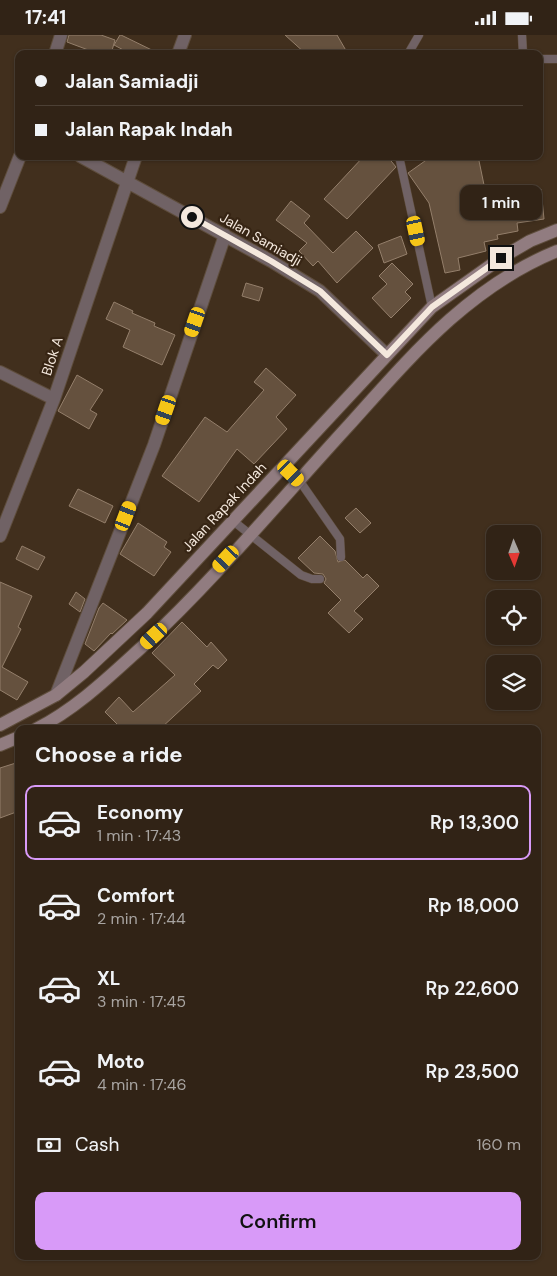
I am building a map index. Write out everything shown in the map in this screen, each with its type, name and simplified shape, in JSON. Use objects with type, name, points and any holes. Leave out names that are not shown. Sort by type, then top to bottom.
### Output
[{"type":"main road","name":"Jalan Rapak Indah","points":[[0,725],[56,695],[84,672],[146,613],[432,307],[501,258],[530,241],[557,230]]},
{"type":"main road","points":[[42,725],[100,686],[167,623],[410,357],[468,303],[510,275],[557,251]]},
{"type":"main road","points":[[0,745],[15,739]]},
{"type":"street","points":[[56,50],[61,35]]},
{"type":"street","points":[[179,50],[185,35]]},
{"type":"street","points":[[0,207],[18,160]]},
{"type":"street","name":"Jalan Samiadji","points":[[87,160],[225,235],[320,291],[387,355]]},
{"type":"street","name":"Blok A","points":[[0,536],[54,399],[134,160]]},
{"type":"street","points":[[56,695],[154,445],[225,235]]},
{"type":"street","points":[[0,373],[54,399]]},
{"type":"lane","points":[[410,50],[419,35]]},
{"type":"lane","points":[[522,35],[523,50]]},
{"type":"lane","points":[[543,59],[557,59]]},
{"type":"lane","points":[[401,160],[432,307]]},
{"type":"lane","points":[[283,465],[299,480],[340,539],[341,557]]},
{"type":"lane","points":[[232,520],[301,575],[312,579],[320,579]]},
{"type":"building","points":[[69,35],[101,35],[115,40],[112,50],[88,50],[67,42]]},
{"type":"building","points":[[121,35],[152,50],[123,50],[114,45]]},
{"type":"building","points":[[285,35],[337,35],[346,50],[302,50]]},
{"type":"building","points":[[360,160],[390,160],[396,167],[347,219],[324,199]]},
{"type":"building","points":[[426,160],[479,160],[489,209],[526,203],[525,191],[541,189],[544,219],[517,223],[518,231],[497,235],[498,239],[484,242],[486,251],[458,258],[460,270],[445,273],[429,203],[408,173]]},
{"type":"building","points":[[291,201],[310,216],[304,223],[333,253],[356,231],[373,248],[337,283],[318,261],[313,266],[299,251],[307,243],[276,220]]},
{"type":"building","points":[[401,236],[407,254],[384,263],[378,245]]},
{"type":"building","points":[[392,263],[413,284],[405,292],[411,298],[391,318],[372,298],[387,284],[379,276]]},
{"type":"building","points":[[246,283],[263,288],[259,301],[242,296]]},
{"type":"building","points":[[114,302],[133,311],[132,313],[155,323],[154,326],[175,335],[162,365],[123,347],[130,330],[106,319]]},
{"type":"building","points":[[266,368],[296,395],[276,417],[287,429],[254,464],[237,449],[199,502],[162,476],[205,417],[227,432],[264,390],[254,382]]},
{"type":"building","points":[[77,375],[103,390],[90,410],[97,414],[89,429],[58,411]]},
{"type":"building","points":[[78,489],[113,506],[105,523],[69,506]]},
{"type":"building","points":[[356,508],[371,523],[360,533],[345,518]]},
{"type":"building","points":[[138,523],[167,542],[164,547],[171,552],[154,576],[120,554]]},
{"type":"building","points":[[320,536],[335,551],[338,562],[345,560],[363,578],[367,574],[379,586],[354,611],[363,619],[349,633],[328,613],[341,600],[324,583],[326,579],[323,574],[314,573],[298,558]]},
{"type":"building","points":[[22,546],[45,557],[38,570],[16,559]]},
{"type":"building","points":[[0,582],[32,596],[18,627],[21,629],[2,667],[28,682],[17,700],[0,690]]},
{"type":"building","points":[[76,592],[85,599],[80,612],[69,604]]},
{"type":"building","points":[[103,603],[127,620],[94,651],[85,644],[99,608]]},
{"type":"building","points":[[182,622],[207,647],[211,642],[227,660],[218,669],[213,665],[194,684],[201,691],[164,725],[118,725],[105,712],[119,697],[133,712],[175,675],[152,653]]},
{"type":"building","points":[[15,763],[15,812],[0,818],[0,768]]},
{"type":"route","points":[[192,217],[320,291],[387,355],[432,307],[501,258]]}]
